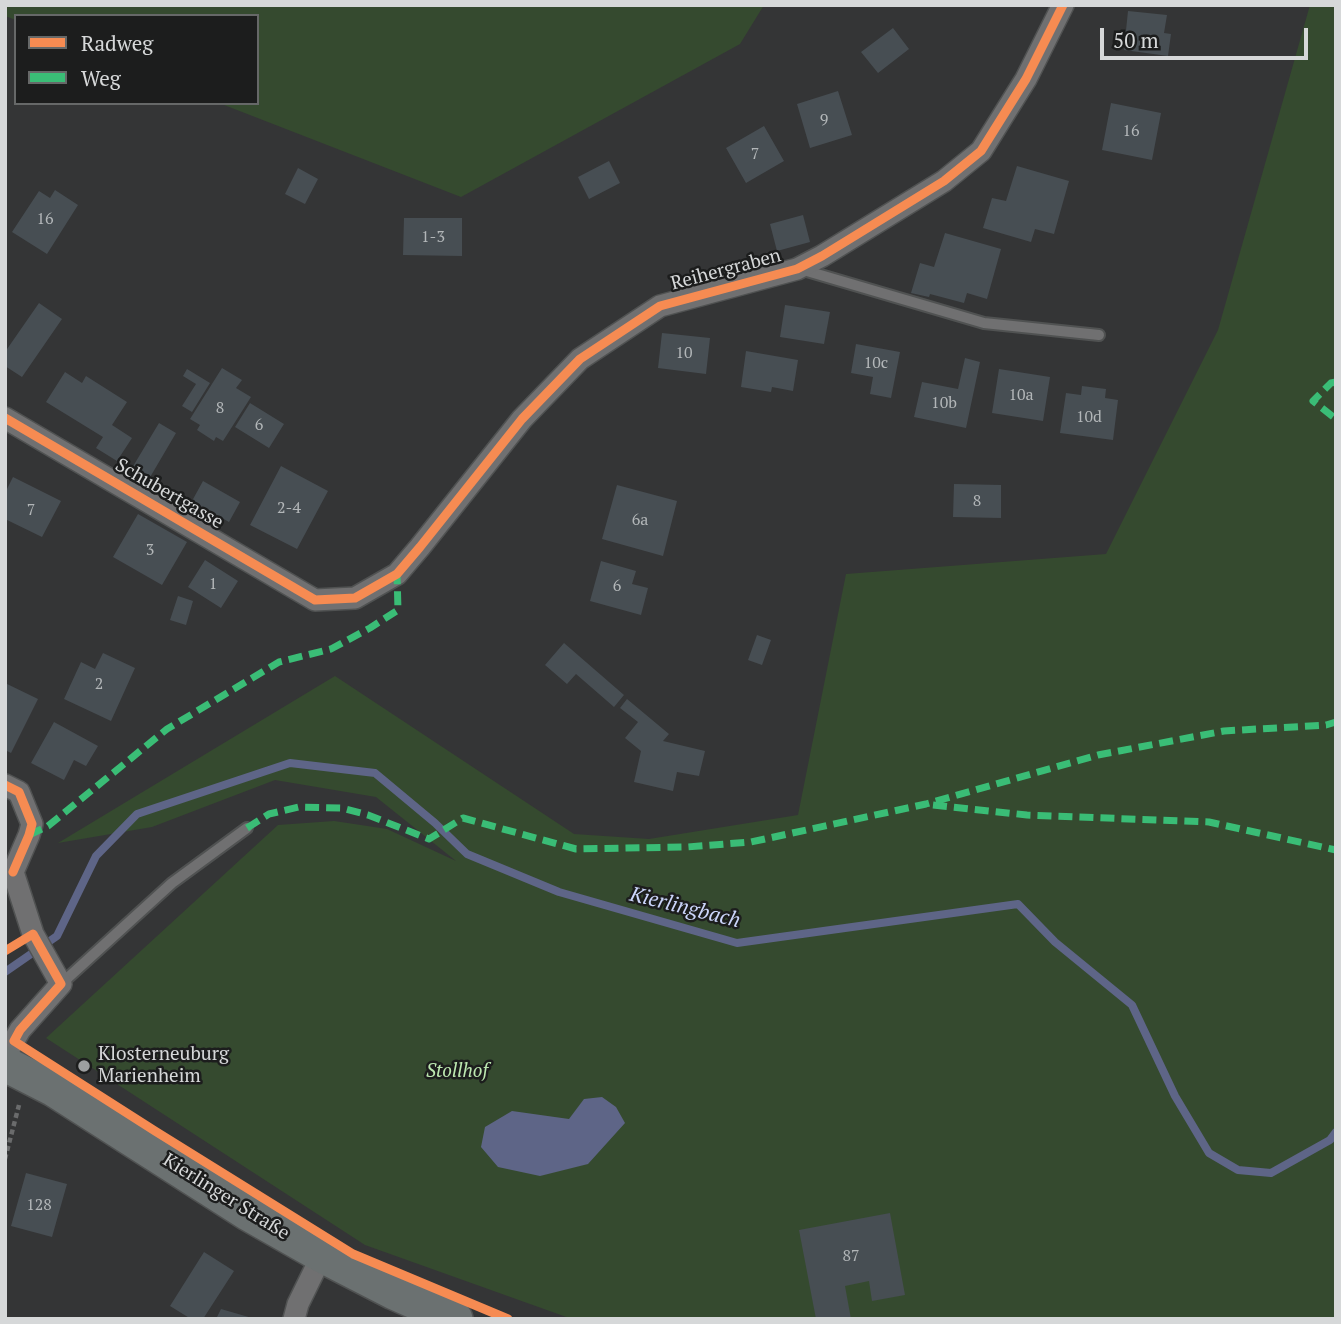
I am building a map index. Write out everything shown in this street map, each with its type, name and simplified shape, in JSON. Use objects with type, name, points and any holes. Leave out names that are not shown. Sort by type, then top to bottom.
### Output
[{"type":"main road","name":"Kierlinger Straße","points":[[5,1064],[54,1089],[248,1213],[322,1255],[454,1319]]},
{"type":"street","name":"Reihergraben","points":[[315,600],[355,598],[397,574],[522,419],[580,359],[660,306],[797,269],[944,181],[981,151],[1026,79],[1063,5]]},
{"type":"street","name":"Schubertgasse","points":[[5,418],[315,600]]},
{"type":"street","points":[[5,785],[19,792],[32,824],[9,872],[33,934],[61,985],[20,1030],[5,1056]]},
{"type":"street","points":[[295,1319],[298,1304],[322,1255]]},
{"type":"lane","points":[[797,269],[984,323],[1100,335]]},
{"type":"lane","points":[[61,985],[173,883],[247,828]]},
{"type":"path","points":[[5,1159],[18,1108]]},
{"type":"green space","points":[[5,5],[764,5],[740,44],[461,197],[224,105],[259,105],[259,14],[14,14],[14,19],[5,16]]},
{"type":"green space","name":"Stollhof","points":[[1310,5],[1336,5],[1336,1319],[572,1319],[365,1245],[46,1038],[278,825],[334,821],[387,829],[456,861],[376,797],[275,780],[152,827],[58,843],[335,676],[574,834],[649,839],[798,815],[846,574],[1106,554],[1218,330]]},
{"type":"water","points":[[602,1097],[616,1107],[625,1123],[588,1164],[540,1176],[498,1167],[481,1147],[485,1127],[512,1111],[569,1119],[584,1099]]},
{"type":"building","points":[[1128,11],[1167,15],[1164,33],[1171,34],[1168,56],[1124,50]]},
{"type":"building","points":[[893,28],[909,49],[878,73],[861,52]]},
{"type":"building","points":[[838,91],[852,135],[810,148],[797,104]]},
{"type":"building","points":[[1111,103],[1161,113],[1152,160],[1102,150]]},
{"type":"building","points":[[764,126],[784,161],[746,183],[726,148]]},
{"type":"building","points":[[609,161],[620,183],[589,199],[578,177]]},
{"type":"building","points":[[1017,166],[1069,181],[1054,234],[1035,229],[1031,242],[983,228],[992,198],[1006,201]]},
{"type":"building","points":[[298,168],[318,179],[305,204],[285,194]]},
{"type":"building","points":[[55,190],[78,205],[47,254],[12,232],[39,191],[50,198]]},
{"type":"building","points":[[803,215],[810,242],[777,251],[770,224]]},
{"type":"building","points":[[404,218],[462,218],[462,256],[403,255]]},
{"type":"building","points":[[945,233],[1001,249],[987,299],[967,293],[964,303],[930,294],[929,297],[911,293],[920,263],[934,267]]},
{"type":"building","points":[[39,303],[62,319],[22,377],[5,366],[5,352]]},
{"type":"building","points":[[785,305],[830,312],[824,344],[780,337]]},
{"type":"building","points":[[662,333],[710,338],[706,374],[658,368]]},
{"type":"building","points":[[856,344],[900,352],[891,398],[870,394],[873,377],[851,373]]},
{"type":"building","points":[[746,351],[798,360],[793,391],[772,387],[771,392],[741,387]]},
{"type":"building","points":[[965,358],[980,362],[966,428],[914,417],[922,382],[958,389]]},
{"type":"building","points":[[222,368],[242,380],[236,388],[251,397],[223,441],[216,437],[214,441],[197,430],[200,425],[190,419]]},
{"type":"building","points":[[187,369],[210,383],[192,412],[182,406],[196,384],[183,376]]},
{"type":"building","points":[[999,369],[1050,377],[1043,421],[992,413]]},
{"type":"building","points":[[65,372],[82,383],[86,376],[127,402],[112,425],[132,438],[117,461],[96,448],[103,437],[46,402]]},
{"type":"building","points":[[1082,386],[1106,389],[1105,398],[1118,400],[1113,440],[1060,433],[1066,393],[1081,395]]},
{"type":"building","points":[[250,403],[284,424],[269,448],[235,427]]},
{"type":"building","points":[[159,423],[176,433],[149,479],[132,468]]},
{"type":"building","points":[[281,466],[328,491],[297,549],[250,525]]},
{"type":"building","points":[[13,477],[61,501],[42,537],[5,519],[5,493]]},
{"type":"building","points":[[203,481],[240,502],[229,522],[192,501]]},
{"type":"building","points":[[954,484],[1001,485],[1001,518],[953,517]]},
{"type":"building","points":[[617,485],[677,501],[663,556],[602,539]]},
{"type":"building","points":[[138,514],[187,542],[162,585],[113,557]]},
{"type":"building","points":[[205,560],[238,581],[221,608],[188,587]]},
{"type":"building","points":[[601,561],[636,571],[632,584],[648,588],[641,615],[590,601]]},
{"type":"building","points":[[178,596],[193,601],[186,625],[170,620]]},
{"type":"building","points":[[757,635],[771,640],[762,665],[748,660]]},
{"type":"building","points":[[564,643],[624,695],[614,707],[576,674],[567,684],[545,665]]},
{"type":"building","points":[[103,653],[135,668],[111,721],[64,699],[81,662],[95,669]]},
{"type":"building","points":[[5,683],[38,699],[11,753],[5,750]]},
{"type":"building","points":[[627,699],[669,734],[663,741],[705,751],[699,776],[677,772],[673,791],[634,782],[641,751],[625,738],[638,722],[620,708]]},
{"type":"building","points":[[54,722],[98,746],[86,766],[74,760],[64,780],[31,763]]},
{"type":"building","points":[[26,1173],[67,1184],[52,1237],[11,1226]]},
{"type":"building","points":[[890,1213],[905,1295],[872,1301],[869,1281],[845,1286],[851,1319],[816,1319],[799,1230]]},
{"type":"building","points":[[204,1252],[234,1271],[203,1319],[191,1319],[170,1306]]},
{"type":"building","points":[[221,1309],[252,1318],[252,1319],[216,1319]]},
{"type":"waterway","name":"Kierlingbach","points":[[5,972],[57,936],[96,856],[137,814],[290,763],[375,773],[435,823],[467,854],[559,892],[737,943],[1018,904],[1055,942],[1132,1005],[1175,1096],[1209,1153],[1238,1170],[1271,1173],[1330,1140],[1336,1132]]},
{"type":"marked path","points":[[1336,382],[1331,383],[1313,401],[1336,419]]},
{"type":"marked path","points":[[29,835],[48,826],[167,729],[279,662],[331,649],[398,610],[397,574]]},
{"type":"marked path","points":[[247,828],[269,814],[299,807],[342,808],[368,815],[429,839],[463,818],[576,849],[687,847],[751,842],[926,804],[1098,755],[1224,731],[1326,725],[1336,722]]},
{"type":"marked path","points":[[933,805],[1027,815],[1209,822],[1336,850]]},
{"type":"cycle path","points":[[5,418],[315,600],[355,598],[397,574],[522,419],[580,359],[660,306],[797,269],[944,181],[981,151],[1026,79],[1063,5]]},
{"type":"cycle path","points":[[5,785],[19,792],[32,824],[13,872]]},
{"type":"cycle path","points":[[5,951],[33,934],[61,984],[20,1030],[14,1041],[353,1254],[508,1319]]},
{"type":"place","name":"Klosterneuburg Marienheim","points":[[84,1066]]}]
